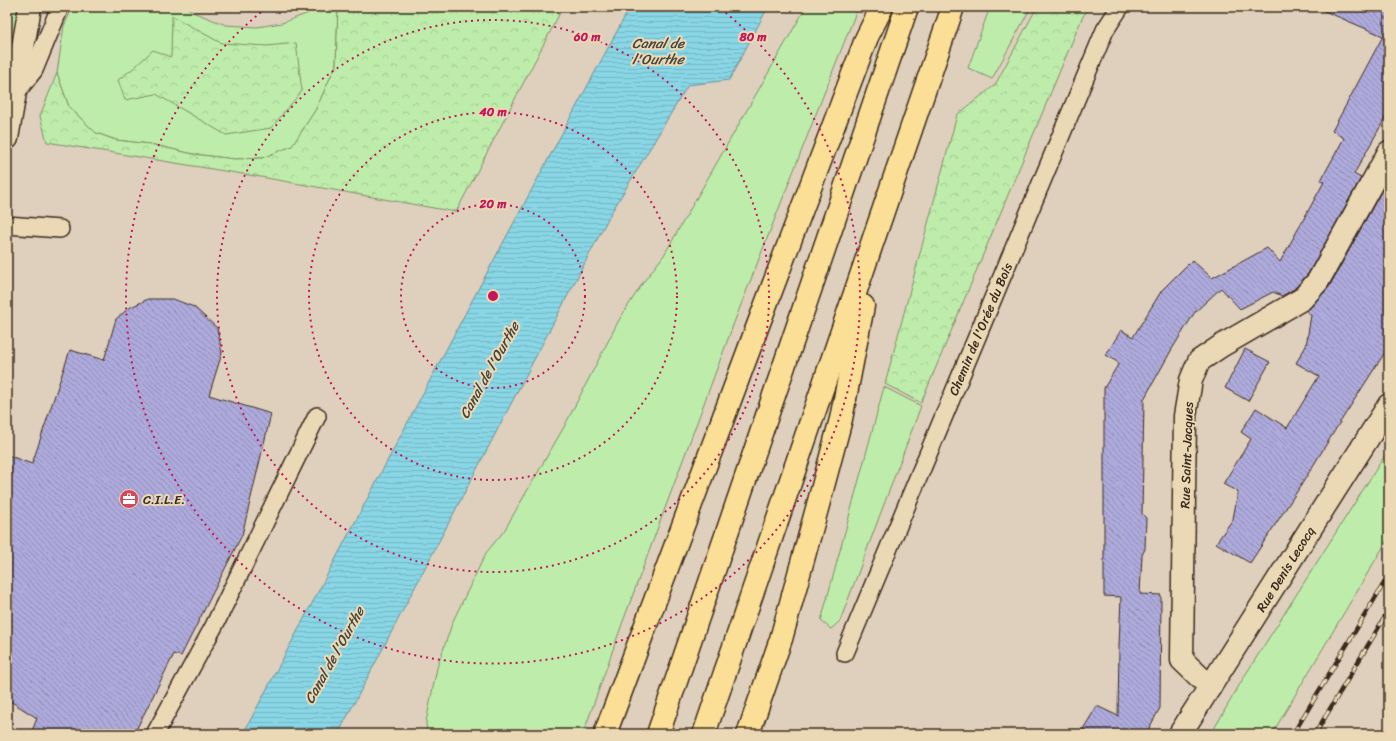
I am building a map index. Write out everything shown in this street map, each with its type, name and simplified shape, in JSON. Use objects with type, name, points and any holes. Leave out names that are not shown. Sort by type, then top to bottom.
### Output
[{"type":"highway","points":[[605,734],[867,37],[882,7]]},
{"type":"highway","points":[[658,734],[907,7]]},
{"type":"highway","points":[[704,734],[953,7]]},
{"type":"highway","points":[[748,734],[781,639],[841,419],[879,225]]},
{"type":"street","points":[[7,138],[30,7]]},
{"type":"street","name":"Rue Saint-Jacques","points":[[1210,687],[1182,660],[1185,416],[1190,380],[1199,361],[1221,346],[1302,299],[1318,281],[1389,152]]},
{"type":"street","name":"Rue Denis Lecocq","points":[[1180,734],[1389,405]]},
{"type":"lane","points":[[15,94],[34,70],[60,7]]},
{"type":"lane","name":"Chemin de l'Orée du Bois","points":[[845,653],[1105,30],[1120,7]]},
{"type":"lane","points":[[7,225],[60,229]]},
{"type":"lane","points":[[155,734],[214,626],[317,416]]},
{"type":"green space","points":[[7,7],[21,7],[7,87]]},
{"type":"green space","points":[[73,7],[186,7],[195,13],[226,25],[257,27],[282,23],[325,7],[338,7],[336,65],[316,109],[292,147],[262,158],[235,159],[193,154],[150,144],[116,140],[96,133],[69,107],[57,73],[64,26]]},
{"type":"green space","points":[[338,7],[563,7],[456,212],[261,177],[47,142],[40,116],[57,73],[69,107],[96,133],[116,140],[150,144],[193,154],[235,159],[262,158],[292,146],[316,109],[336,65]]},
{"type":"green space","points":[[806,7],[858,7],[735,320],[622,624],[583,734],[427,734],[426,722],[437,668],[453,621],[486,553],[504,531],[564,427],[619,320],[642,284],[664,255]]},
{"type":"green space","points":[[990,7],[1031,7],[992,79],[968,68]]},
{"type":"green space","points":[[1037,7],[1089,7],[1082,18],[921,403],[885,384],[957,115],[995,85]]},
{"type":"green space","points":[[172,16],[221,43],[267,46],[296,43],[302,91],[271,128],[226,135],[156,94],[125,100],[118,80],[153,50],[171,57]]},
{"type":"green space","points":[[884,387],[921,406],[840,621],[831,629],[821,621]]},
{"type":"green space","points":[[1389,449],[1389,537],[1272,734],[1211,734],[1244,677]]},
{"type":"water","name":"Canal de l'Ourthe","points":[[630,7],[768,7],[729,80],[688,85],[611,213],[338,734],[243,734],[475,295]]},
{"type":"building","points":[[1315,7],[1389,7],[1389,111],[1354,174],[1361,178],[1308,274],[1294,289],[1282,296],[1273,292],[1240,309],[1221,288],[1195,312],[1144,399],[1142,514],[1146,518],[1145,549],[1142,555],[1140,594],[1161,595],[1160,708],[1148,730],[1157,734],[1080,734],[1097,706],[1118,716],[1121,597],[1104,596],[1104,388],[1119,363],[1106,355],[1121,330],[1133,337],[1162,290],[1192,260],[1212,278],[1267,248],[1280,262],[1324,182],[1321,180],[1344,138],[1332,131],[1383,36]]},
{"type":"building","points":[[1382,190],[1389,193],[1389,346],[1250,563],[1216,543],[1233,519],[1238,492],[1223,484],[1251,439],[1241,432],[1256,408],[1287,428],[1319,376],[1296,363],[1306,346],[1311,315],[1306,311],[1329,287]]},
{"type":"building","name":"C.I.L.E.","points":[[148,299],[173,299],[194,307],[217,328],[222,353],[209,395],[271,414],[242,535],[181,656],[174,654],[134,734],[31,734],[37,718],[7,699],[7,455],[32,464],[70,350],[104,360],[116,319],[129,308]]},
{"type":"building","points":[[1245,349],[1270,362],[1248,401],[1225,388]]},
{"type":"railway","points":[[1293,734],[1389,575]]},
{"type":"railway","points":[[1315,734],[1389,610]]},
{"type":"place","name":"C.I.L.E.","points":[[129,499]]}]
